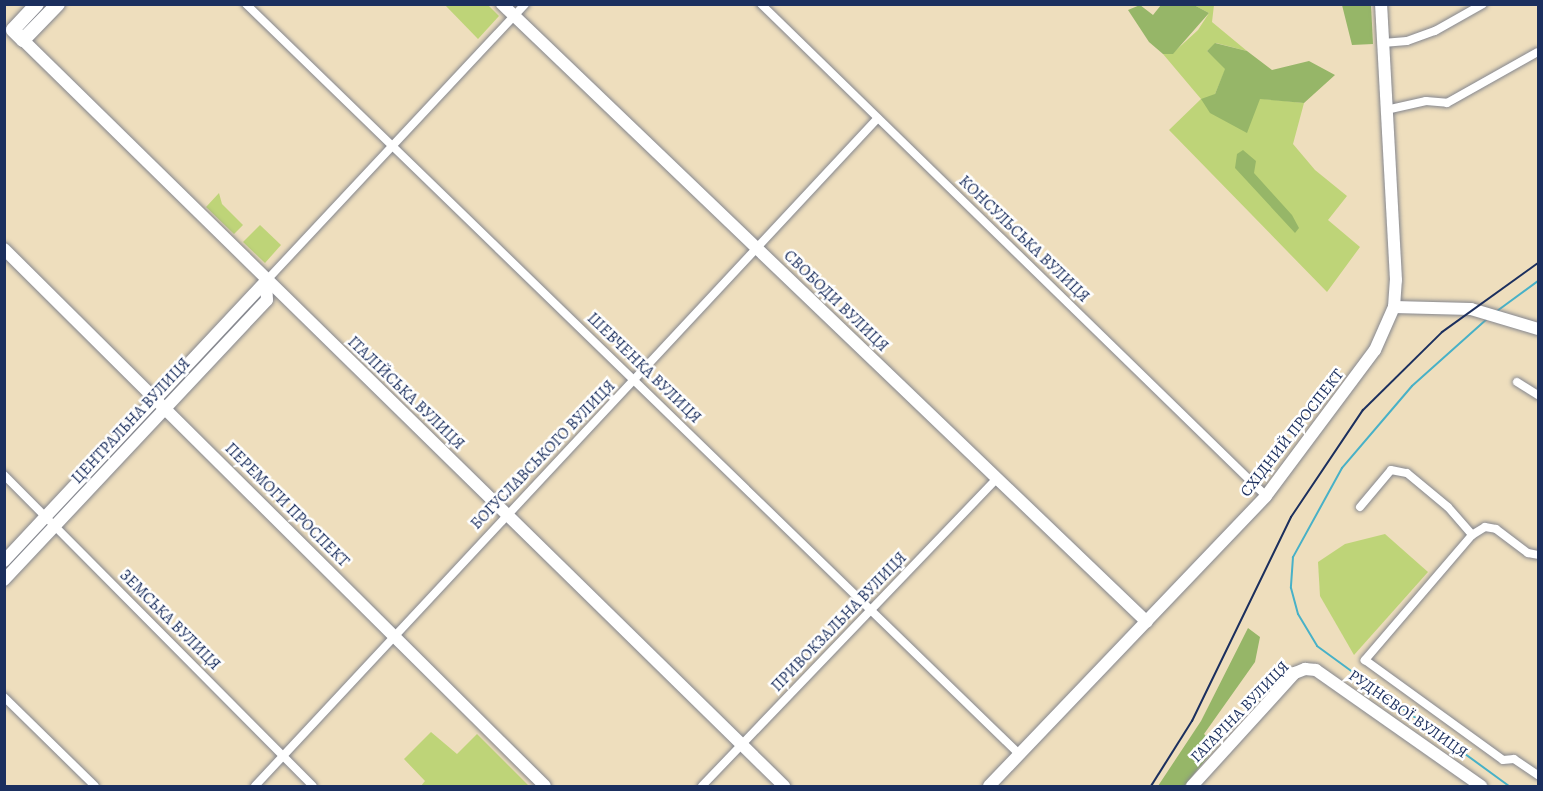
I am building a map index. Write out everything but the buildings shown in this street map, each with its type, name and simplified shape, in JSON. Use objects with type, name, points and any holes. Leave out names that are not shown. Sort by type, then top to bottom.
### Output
[{"type":"main road","points":[[9,26],[37,4]]},
{"type":"main road","points":[[23,40],[58,4]]},
{"type":"main road","name":"СВОБОДИ ВУЛИЦЯ","points":[[502,4],[1147,622]]},
{"type":"main road","name":"СХІДНИЙ ПРОСПЕКТ","points":[[988,786],[1266,496],[1375,350],[1394,307],[1381,4]]},
{"type":"main road","name":"ІТАЛІЙСЬКА ВУЛИЦЯ","points":[[9,26],[784,786]]},
{"type":"main road","name":"ПЕРЕМОГИ ПРОСПЕКТ","points":[[4,249],[545,786]]},
{"type":"main road","name":"ЦЕНТРАЛЬНА ВУЛИЦЯ","points":[[4,580],[51,521],[161,403],[267,300],[266,280]]},
{"type":"main road","points":[[1394,307],[1476,310],[1502,320],[1539,329]]},
{"type":"main road","name":"ЦЕНТРАЛЬНА ВУЛИЦЯ","points":[[4,561],[51,521]]},
{"type":"main road","name":"ГАГАРІНА ВУЛИЦЯ","points":[[1192,786],[1295,674],[1316,670]]},
{"type":"main road","name":"РУДНЄВОЇ ВУЛИЦЯ","points":[[1316,670],[1481,786]]},
{"type":"street","name":"ШЕВЧЕНКА ВУЛИЦЯ","points":[[246,4],[1019,754]]},
{"type":"street","points":[[266,280],[525,4]]},
{"type":"street","name":"КОНСУЛЬСЬКА ВУЛИЦЯ","points":[[760,4],[1266,496]]},
{"type":"street","points":[[1383,43],[1407,41],[1435,31],[1483,4]]},
{"type":"street","points":[[1386,110],[1426,101],[1447,103],[1539,52]]},
{"type":"street","name":"БОГУСЛАВСЬКОГО ВУЛИЦЯ","points":[[255,786],[878,118]]},
{"type":"street","points":[[1517,382],[1539,395]]},
{"type":"street","points":[[1360,507],[1391,470],[1407,473],[1448,507],[1472,535]]},
{"type":"street","name":"ЗЕМСЬКА ВУЛИЦЯ","points":[[4,475],[313,786]]},
{"type":"street","name":"ПРИВОКЗАЛЬНА ВУЛИЦЯ","points":[[702,786],[997,478]]},
{"type":"street","points":[[1539,555],[1528,553],[1496,529],[1485,527],[1472,535],[1365,660],[1503,760],[1514,759],[1539,775]]},
{"type":"street","points":[[4,697],[95,786]]},
{"type":"green space","points":[[444,4],[488,5],[499,16],[478,39]]},
{"type":"green space","points":[[1140,5],[1153,15],[1161,5],[1194,5],[1209,13],[1173,54],[1163,54],[1149,42],[1128,10]]},
{"type":"green space","points":[[1194,5],[1214,5],[1212,22],[1247,51],[1216,43],[1207,51],[1226,68],[1215,94],[1304,103],[1293,144],[1315,170],[1347,196],[1328,220],[1360,247],[1327,292],[1169,130],[1201,99],[1163,54],[1173,53],[1198,30],[1209,13]]},
{"type":"green space","points":[[1342,5],[1371,5],[1373,44],[1352,45]]},
{"type":"green space","points":[[1215,43],[1247,51],[1272,70],[1309,61],[1335,75],[1304,103],[1260,99],[1247,133],[1210,113],[1201,99],[1215,94],[1225,69],[1207,51]]},
{"type":"green space","points":[[1243,150],[1256,161],[1254,173],[1292,215],[1299,228],[1295,233],[1235,168],[1237,154]]},
{"type":"green space","points":[[219,193],[222,204],[243,225],[234,234],[206,207]]},
{"type":"green space","points":[[260,225],[281,245],[265,263],[243,242]]},
{"type":"green space","points":[[1385,534],[1428,572],[1354,655],[1320,596],[1318,562],[1345,544]]},
{"type":"green space","points":[[1248,628],[1260,637],[1255,662],[1204,734],[1217,746],[1184,786],[1158,786],[1201,721]]},
{"type":"green space","points":[[431,732],[457,754],[477,734],[529,786],[421,786],[425,781],[404,759]]},
{"type":"waterway","points":[[1497,311],[1538,281]]},
{"type":"waterway","points":[[1488,318],[1412,386],[1342,468],[1293,557],[1291,588],[1298,614],[1317,646],[1509,786]]},
{"type":"railway","points":[[1151,786],[1192,721],[1291,517],[1363,410],[1442,332],[1538,263]]}]
